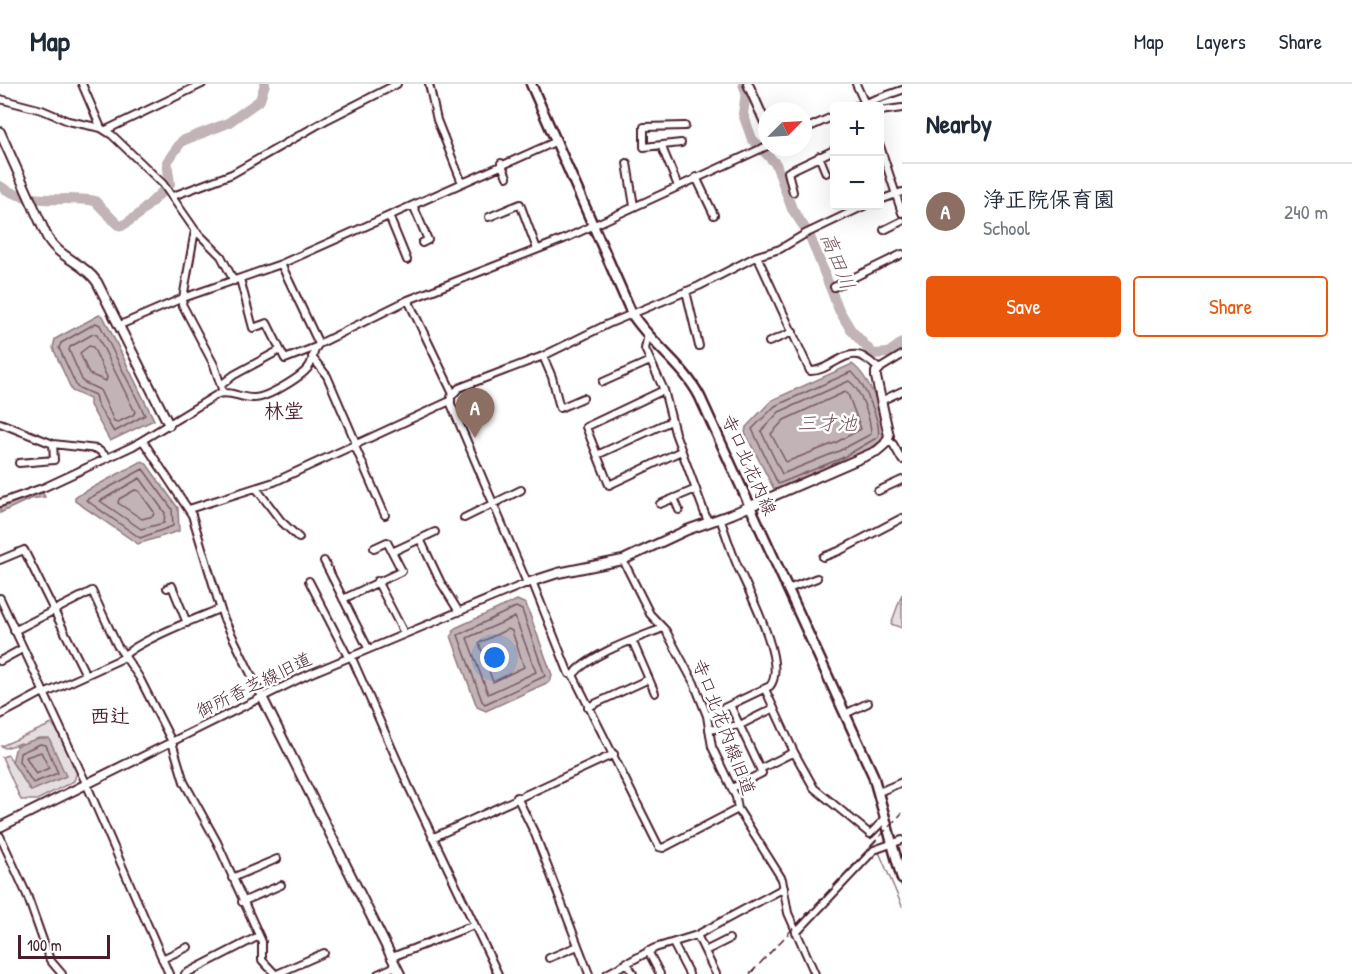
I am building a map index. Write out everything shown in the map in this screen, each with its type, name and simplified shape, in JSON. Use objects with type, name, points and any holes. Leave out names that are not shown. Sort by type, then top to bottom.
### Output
[{"type":"main road","name":"寺口北花内線","points":[[531,84],[632,314],[694,385],[879,792],[902,879]]},
{"type":"street","points":[[82,84],[104,129],[163,184],[195,230],[221,256],[237,280],[253,328],[267,323],[285,359],[317,346],[408,300],[593,226],[758,150]]},
{"type":"street","points":[[0,99],[42,110],[68,121],[104,129],[202,84]]},
{"type":"street","points":[[173,196],[232,174],[327,119],[397,84]]},
{"type":"street","points":[[429,84],[439,126],[462,183]]},
{"type":"street","points":[[748,84],[758,107]]},
{"type":"street","points":[[856,84],[865,102]]},
{"type":"street","points":[[873,102],[902,90]]},
{"type":"street","points":[[884,110],[902,108]]},
{"type":"street","points":[[812,126],[830,118]]},
{"type":"street","points":[[681,143],[644,147],[644,126],[685,126]]},
{"type":"street","points":[[0,132],[51,245],[93,276],[169,425]]},
{"type":"street","points":[[120,325],[183,298],[281,264],[556,141]]},
{"type":"street","points":[[661,145],[678,186]]},
{"type":"street","points":[[793,192],[788,172],[830,152]]},
{"type":"street","points":[[819,156],[826,173]]},
{"type":"street","points":[[883,156],[898,193],[902,213]]},
{"type":"street","points":[[627,163],[634,206]]},
{"type":"street","points":[[501,164],[507,177]]},
{"type":"street","points":[[696,177],[714,215]]},
{"type":"street","points":[[489,218],[519,204],[537,249]]},
{"type":"street","points":[[413,205],[428,240],[422,243]]},
{"type":"street","points":[[189,509],[282,478],[452,397],[463,386],[543,356],[757,256],[780,249],[805,234],[856,210]]},
{"type":"street","points":[[389,216],[407,260]]},
{"type":"street","points":[[884,230],[902,221]]},
{"type":"street","points":[[195,230],[182,304],[210,355],[222,389]]},
{"type":"street","points":[[834,287],[902,254]]},
{"type":"street","points":[[757,256],[810,370],[819,370],[854,355],[862,356],[879,369]]},
{"type":"street","points":[[222,389],[250,398],[265,396],[304,371],[312,357],[317,346],[281,264]]},
{"type":"street","points":[[686,291],[699,346]]},
{"type":"street","points":[[408,300],[452,397],[492,504],[530,582],[569,674],[573,675],[659,847],[663,848],[738,809]]},
{"type":"street","points":[[769,342],[793,332]]},
{"type":"street","points":[[648,334],[644,345],[664,390],[671,421],[708,522]]},
{"type":"street","points":[[0,503],[45,487],[106,456],[143,441],[222,389],[234,375],[280,350]]},
{"type":"street","points":[[530,582],[558,573],[624,560],[871,454],[888,440],[889,431],[876,377],[879,369],[902,355]]},
{"type":"street","points":[[543,356],[552,377],[560,408],[583,398]]},
{"type":"street","points":[[312,357],[327,376],[385,515]]},
{"type":"street","points":[[603,382],[650,361]]},
{"type":"street","points":[[664,390],[586,427],[609,485],[681,451]]},
{"type":"street","points":[[883,400],[902,391]]},
{"type":"street","points":[[597,455],[671,421]]},
{"type":"street","points":[[0,423],[53,444],[97,449],[106,456]]},
{"type":"street","points":[[888,440],[893,444],[902,460]]},
{"type":"street","points":[[143,441],[189,509],[219,609],[400,974]]},
{"type":"street","points":[[19,464],[54,460],[53,444]]},
{"type":"street","points":[[878,491],[902,480]]},
{"type":"street","points":[[256,488],[281,521],[299,538]]},
{"type":"street","points":[[660,504],[696,489]]},
{"type":"street","points":[[464,518],[521,490]]},
{"type":"street","points":[[674,498],[678,510]]},
{"type":"street","points":[[707,716],[765,688],[774,681],[771,648],[756,602],[738,568],[720,518]]},
{"type":"street","points":[[823,557],[902,518]]},
{"type":"street","points":[[392,552],[435,532]]},
{"type":"street","points":[[420,539],[440,581],[459,612]]},
{"type":"street","points":[[343,599],[402,571],[387,542],[375,548]]},
{"type":"street","points":[[0,560],[24,550],[86,675]]},
{"type":"street","name":"寺口北花内線旧道","points":[[624,560],[650,614],[663,628],[688,672],[707,716],[712,747],[732,788],[738,809],[782,879],[785,904],[815,974]]},
{"type":"street","points":[[324,561],[368,648]]},
{"type":"street","points":[[788,589],[817,578]]},
{"type":"street","points":[[309,581],[350,656],[432,838],[498,974]]},
{"type":"street","points":[[377,581],[404,633]]},
{"type":"street","name":"御所香芝線旧道","points":[[0,827],[350,656],[530,582]]},
{"type":"street","points":[[167,588],[172,586],[187,623]]},
{"type":"street","points":[[14,630],[92,591],[124,656],[139,677],[172,742],[184,782],[217,842],[259,936],[263,947],[262,960],[276,974],[324,953]]},
{"type":"street","points":[[0,598],[86,783],[169,974]]},
{"type":"street","points":[[0,715],[121,659],[127,651],[219,609]]},
{"type":"street","points":[[573,675],[632,640],[663,628]]},
{"type":"street","points":[[632,640],[655,693]]},
{"type":"street","points":[[0,662],[22,649]]},
{"type":"street","points":[[588,707],[649,680]]},
{"type":"street","points":[[765,688],[794,752],[814,788],[870,834],[886,818]]},
{"type":"street","points":[[845,714],[868,703]]},
{"type":"street","points":[[730,705],[762,773],[732,788]]},
{"type":"street","points":[[709,730],[740,725],[774,708]]},
{"type":"street","points":[[760,769],[794,752]]},
{"type":"street","points":[[432,838],[614,754]]},
{"type":"street","points":[[879,792],[902,782]]},
{"type":"street","points":[[517,797],[535,834],[589,974]]},
{"type":"street","points":[[0,836],[27,895],[50,960],[62,974]]},
{"type":"street","points":[[796,933],[874,850],[902,840]]},
{"type":"street","points":[[232,878],[277,859]]},
{"type":"street","points":[[242,902],[281,885]]},
{"type":"street","points":[[607,974],[648,951],[697,935],[784,888]]},
{"type":"street","points":[[392,957],[474,925]]},
{"type":"street","points":[[697,935],[716,974]]},
{"type":"street","points":[[185,974],[259,936]]},
{"type":"street","points":[[705,951],[729,939]]},
{"type":"street","points":[[673,943],[689,974]]},
{"type":"street","points":[[549,958],[578,946]]},
{"type":"street","points":[[162,959],[188,947]]},
{"type":"street","points":[[648,951],[660,974]]},
{"type":"street","points":[[627,962],[633,974]]},
{"type":"street","points":[[378,974],[396,966]]},
{"type":"shaded area","points":[[902,594],[902,628],[891,624]]},
{"type":"shaded area","points":[[52,724],[57,729],[77,772],[74,781],[37,800],[21,800],[2,757],[8,755],[31,791],[21,743],[5,748],[1,746]]},
{"type":"water","points":[[99,315],[103,316],[154,420],[110,441],[90,405],[90,399],[72,391],[53,348],[55,339]]},
{"type":"water","name":"三才池","points":[[852,364],[864,378],[876,399],[885,432],[884,440],[845,463],[776,493],[745,433],[746,427],[772,400]]},
{"type":"water","points":[[142,461],[146,463],[178,508],[179,531],[138,544],[75,501],[75,497]]},
{"type":"water","points":[[43,493],[45,497],[30,499],[0,513],[0,506]]},
{"type":"water","points":[[517,600],[526,604],[552,675],[549,682],[486,711],[477,707],[451,636],[455,628]]},
{"type":"water","points":[[39,738],[49,738],[66,776],[31,791],[12,762],[16,746]]},
{"type":"waterway","name":"高田川","points":[[0,186],[11,192],[35,198],[95,201],[118,225],[122,226],[138,215],[170,184],[167,162],[182,141],[228,123],[260,100],[265,84]]},
{"type":"waterway","name":"高田川","points":[[743,84],[746,92],[743,114],[752,139],[776,164],[792,209],[809,234],[839,310],[851,330],[873,354],[888,353],[902,343]]},
{"type":"waterway","points":[[879,852],[902,906]]},
{"type":"railway","points":[[750,974],[902,813]]},
{"type":"place","name":"浄正院保育園","points":[[475,438]]},
{"type":"district","name":"林堂","points":[[284,411]]},
{"type":"district","name":"西辻","points":[[110,716]]}]
